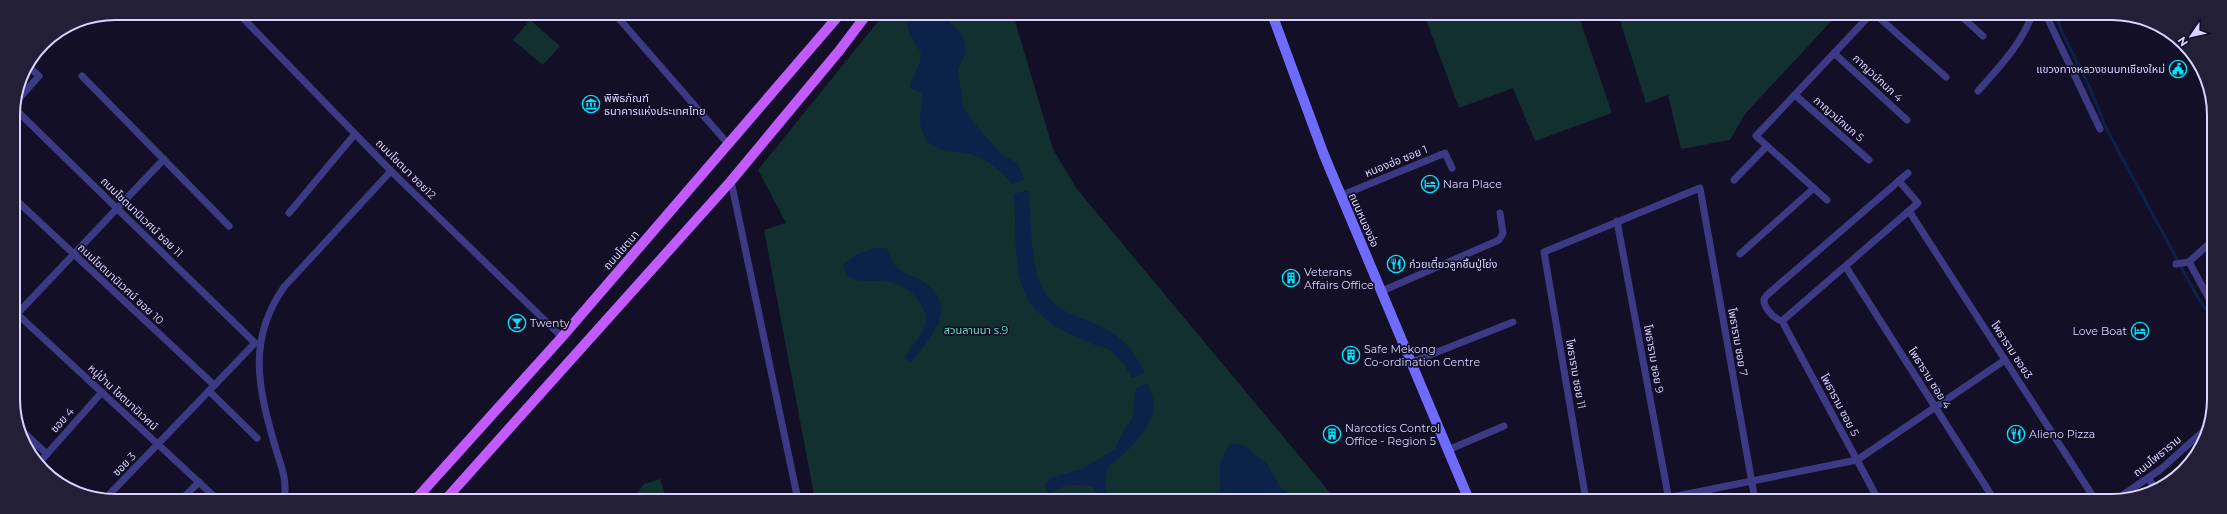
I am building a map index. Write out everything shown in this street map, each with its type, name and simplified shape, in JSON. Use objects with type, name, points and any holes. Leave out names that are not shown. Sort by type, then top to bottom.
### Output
[{"type":"main road","name":"ถนนโชตนา","points":[[421,494],[562,337],[729,145],[835,20]]},
{"type":"main road","points":[[450,494],[731,181],[839,51],[862,20]]},
{"type":"main road","name":"ถนนหนองฮ่อ","points":[[1274,20],[1306,110],[1340,196],[1382,291],[1466,494]]},
{"type":"street","name":"ถนนโชตนา ซอย12","points":[[245,20],[391,171],[562,337]]},
{"type":"street","points":[[619,20],[729,145]]},
{"type":"street","points":[[1827,200],[1756,136],[1865,20]]},
{"type":"street","points":[[1882,20],[1946,77]]},
{"type":"street","points":[[1966,20],[1984,36]]},
{"type":"street","points":[[1978,91],[2016,47],[2027,29],[2030,20]]},
{"type":"street","points":[[2048,20],[2100,129]]},
{"type":"street","name":"กาญวน์กนก 4","points":[[1834,53],[1907,120]]},
{"type":"street","points":[[22,94],[39,76],[32,70]]},
{"type":"street","points":[[82,76],[228,226]]},
{"type":"street","name":"กาญวน์กนก 5","points":[[1794,95],[1869,160]]},
{"type":"street","name":"ถนนโชตนานิเวศน์ ซอย 11","points":[[20,113],[255,343]]},
{"type":"street","points":[[289,213],[355,134]]},
{"type":"street","points":[[1734,180],[1767,146]]},
{"type":"street","name":"หนองฮ่อ ซอย 1","points":[[1340,196],[1445,153],[1452,168]]},
{"type":"street","points":[[20,308],[74,254],[164,159]]},
{"type":"street","points":[[285,494],[286,483],[283,468],[268,417],[259,366],[260,344],[264,323],[273,303],[284,287],[391,171]]},
{"type":"street","points":[[1899,181],[1918,203],[1782,321],[1776,319],[1763,302],[1767,295],[1908,173]]},
{"type":"street","points":[[731,181],[797,494]]},
{"type":"street","name":"โพธาราม ซอย 7","points":[[1617,221],[1700,188],[1754,494]]},
{"type":"street","points":[[1740,254],[1814,188]]},
{"type":"street","name":"ถนนโชตนานิเวศน์ ซอย 10","points":[[20,204],[214,385]]},
{"type":"street","name":"โพธาราม ซอย3","points":[[1909,211],[2091,494]]},
{"type":"street","points":[[1382,291],[1499,240],[1503,233],[1500,213]]},
{"type":"street","name":"โพธาราม ซอย 11","points":[[1585,494],[1544,252],[1617,221]]},
{"type":"street","name":"โพธาราม ซอย 9","points":[[1617,221],[1668,494]]},
{"type":"street","points":[[2176,264],[2189,262],[2207,246]]},
{"type":"street","points":[[2189,262],[2207,295]]},
{"type":"street","name":"โพธาราม ซอย 4","points":[[1846,266],[1991,494]]},
{"type":"street","name":"หมู่บ้าน โชตนานิเวศน์","points":[[20,316],[212,494]]},
{"type":"street","name":"โพธาราม ซอย 5","points":[[1782,321],[1875,494]]},
{"type":"street","points":[[1412,362],[1513,322]]},
{"type":"street","name":"ซอย 3","points":[[110,494],[255,343]]},
{"type":"street","points":[[1693,494],[1857,460],[2005,360]]},
{"type":"street","points":[[209,391],[257,438]]},
{"type":"street","name":"ซอย 4","points":[[42,460],[102,392]]},
{"type":"street","points":[[1448,450],[1504,426]]},
{"type":"street","name":"ถนนโพธาราม","points":[[2127,493],[2149,478],[2201,433]]},
{"type":"street","points":[[27,436],[47,454]]},
{"type":"street","points":[[2149,478],[2153,485]]},
{"type":"street","points":[[187,494],[199,482]]},
{"type":"green space","points":[[530,20],[560,46],[543,65],[513,40]]},
{"type":"green space","name":"สวนลานนา ร.9","points":[[879,20],[1015,20],[1053,149],[1076,188],[1331,494],[814,494],[764,230],[786,223],[758,170]]},
{"type":"green space","points":[[1426,20],[1580,20],[1612,113],[1535,141],[1513,88],[1459,108]]},
{"type":"green space","points":[[1620,20],[1832,20],[1745,114],[1730,140],[1681,149],[1668,95],[1646,103]]},
{"type":"green space","points":[[660,479],[665,494],[636,494],[644,484]]},
{"type":"water","points":[[908,20],[947,20],[961,33],[965,44],[965,53],[958,70],[963,106],[969,117],[1001,154],[1017,163],[1025,180],[1012,184],[987,161],[967,153],[940,149],[933,146],[927,140],[920,121],[922,94],[910,87],[920,62],[921,52],[912,39],[907,24]]},
{"type":"water","points":[[1028,190],[1034,258],[1041,284],[1046,294],[1051,301],[1064,311],[1102,327],[1116,336],[1133,352],[1145,373],[1132,378],[1122,362],[1113,353],[1106,348],[1074,336],[1054,325],[1036,310],[1029,301],[1020,280],[1016,257],[1014,194]]},
{"type":"water","points":[[880,247],[887,249],[897,268],[927,284],[936,294],[940,304],[940,314],[937,325],[932,335],[911,363],[904,358],[923,330],[926,320],[924,311],[917,298],[905,288],[895,284],[884,281],[854,279],[845,272],[843,265],[857,254]]},
{"type":"water","points":[[1148,383],[1152,396],[1153,411],[1151,418],[1142,434],[1121,457],[1108,466],[1105,487],[1107,494],[1097,494],[1094,488],[1082,485],[1066,486],[1048,493],[1045,485],[1051,478],[1084,468],[1115,449],[1125,428],[1132,420],[1136,388]]},
{"type":"water","points":[[1232,443],[1244,445],[1267,464],[1281,488],[1290,494],[1220,494],[1221,463],[1226,450]]},
{"type":"waterway","points":[[2058,20],[2061,30],[2090,88],[2106,128],[2198,298],[2207,311]]},
{"type":"place","name":"แขวงทางหลวงชนบทเชียงใหม่","points":[[2178,69]]},
{"type":"place","name":"พิพิธภัณฑ์ ธนาคารแห่งประเทศไทย","points":[[591,104]]},
{"type":"place","name":"Nara Place","points":[[1430,184]]},
{"type":"place","name":"ก๋วยเตี๋ยวลูกชิ้นปู่โย่ง","points":[[1396,264]]},
{"type":"place","name":"Veterans Affairs Office","points":[[1291,278]]},
{"type":"place","name":"Twenty","points":[[517,323]]},
{"type":"place","name":"Love Boat","points":[[2140,331]]},
{"type":"place","name":"Safe Mekong Co-ordination Centre","points":[[1351,355]]},
{"type":"place","name":"Narcotics Control Office - Region 5","points":[[1332,434]]},
{"type":"place","name":"Alieno Pizza","points":[[2016,434]]}]
